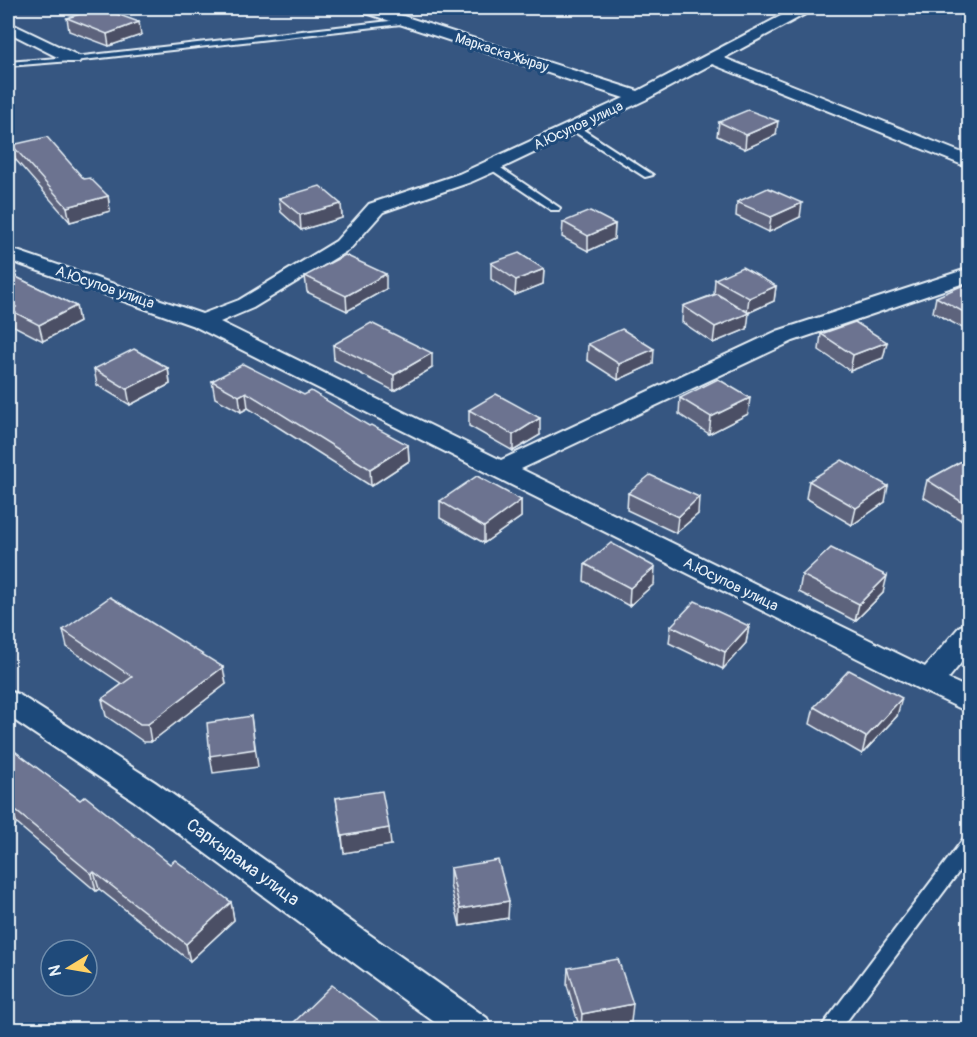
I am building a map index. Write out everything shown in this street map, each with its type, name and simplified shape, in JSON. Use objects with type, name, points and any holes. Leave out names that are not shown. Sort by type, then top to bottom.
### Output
[{"type":"street","name":"Маркаска Жырау","points":[[364,8],[639,97]]},
{"type":"street","points":[[777,8],[800,10]]},
{"type":"street","name":"А.Юсупов улица","points":[[202,321],[246,304],[343,245],[376,208],[465,178],[492,166],[639,97],[800,10]]},
{"type":"street","points":[[8,26],[73,59]]},
{"type":"street","points":[[711,58],[969,163]]},
{"type":"street","name":"А.Юсупов улица","points":[[8,254],[202,321],[969,702]]},
{"type":"street","points":[[501,469],[785,336],[969,274]]},
{"type":"street","points":[[929,682],[969,633]]},
{"type":"street","name":"Саркырама улица","points":[[8,702],[144,791],[474,1029]]},
{"type":"lane","points":[[8,64],[73,59],[407,21]]},
{"type":"lane","points":[[573,127],[648,175]]},
{"type":"lane","points":[[492,166],[555,208]]},
{"type":"lane","points":[[828,1029],[969,843]]},
{"type":"building","points":[[99,8],[139,22],[107,34],[67,18]]},
{"type":"building","points":[[748,110],[778,121],[746,135],[719,122]]},
{"type":"building","points":[[47,137],[84,179],[90,178],[108,196],[67,207],[12,145]]},
{"type":"building","points":[[320,186],[341,204],[300,215],[279,198]]},
{"type":"building","points":[[768,188],[802,203],[771,217],[737,202]]},
{"type":"building","points":[[590,211],[615,224],[588,236],[563,222]]},
{"type":"building","points":[[519,253],[544,269],[516,280],[491,263]]},
{"type":"building","points":[[345,255],[386,274],[346,296],[305,276]]},
{"type":"building","points":[[742,267],[776,286],[749,298],[715,279]]},
{"type":"building","points":[[8,268],[17,273],[12,275],[76,306],[39,325],[10,310],[16,307],[8,303]]},
{"type":"building","points":[[966,284],[969,286],[969,315],[936,297]]},
{"type":"building","points":[[717,294],[749,313],[715,327],[683,306]]},
{"type":"building","points":[[855,322],[887,342],[853,355],[821,334]]},
{"type":"building","points":[[371,323],[432,353],[394,375],[333,345]]},
{"type":"building","points":[[622,329],[654,349],[619,364],[588,344]]},
{"type":"building","points":[[134,349],[168,368],[127,389],[94,369]]},
{"type":"building","points":[[243,364],[304,395],[311,391],[369,426],[408,445],[370,469],[246,392],[239,396],[212,381]]},
{"type":"building","points":[[718,379],[750,398],[711,417],[680,398]]},
{"type":"building","points":[[496,394],[540,418],[513,435],[469,410]]},
{"type":"building","points":[[969,457],[969,501],[965,504],[927,480]]},
{"type":"building","points":[[842,460],[888,486],[856,508],[809,481]]},
{"type":"building","points":[[650,475],[699,497],[678,517],[628,493]]},
{"type":"building","points":[[477,476],[521,500],[484,527],[440,501]]},
{"type":"building","points":[[611,543],[655,567],[630,588],[585,564]]},
{"type":"building","points":[[831,548],[887,576],[859,604],[802,575]]},
{"type":"building","points":[[110,597],[223,667],[148,724],[140,724],[102,699],[132,677],[63,630]]},
{"type":"building","points":[[695,601],[749,626],[725,652],[671,626]]},
{"type":"building","points":[[849,670],[902,698],[866,737],[814,707]]},
{"type":"building","points":[[251,716],[255,749],[210,756],[207,723]]},
{"type":"building","points":[[8,746],[80,800],[85,796],[170,864],[175,860],[231,902],[186,944],[94,872],[92,874],[11,807],[8,809]]},
{"type":"building","points":[[382,791],[389,828],[342,836],[336,798]]},
{"type":"building","points":[[498,860],[509,901],[460,909],[450,868]]},
{"type":"building","points":[[618,959],[633,1004],[582,1014],[568,968]]},
{"type":"building","points":[[332,985],[390,1029],[287,1029]]}]
